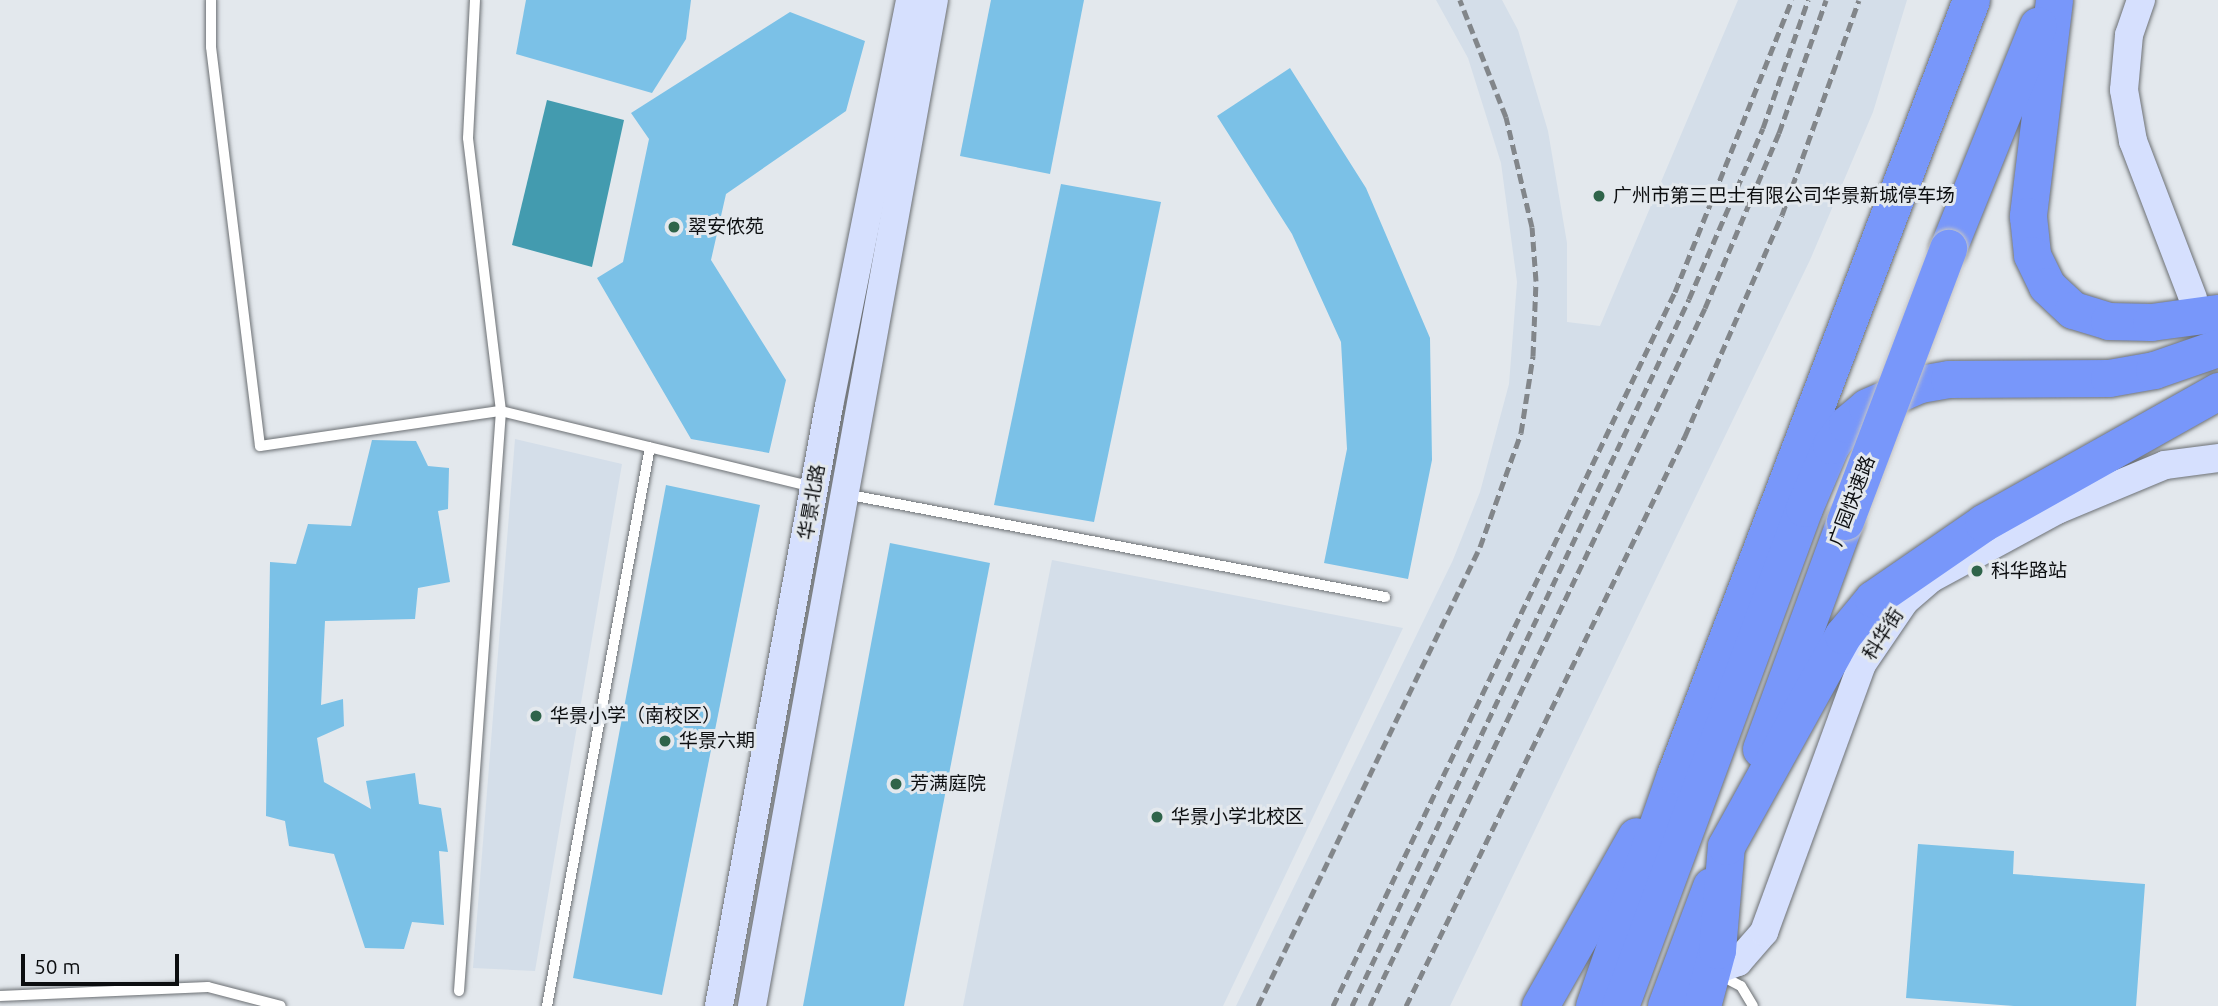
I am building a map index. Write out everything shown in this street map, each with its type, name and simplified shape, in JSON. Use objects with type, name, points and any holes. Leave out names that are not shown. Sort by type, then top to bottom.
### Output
[{"type":"highway","points":[[1594,1006],[1675,775],[1971,0]]},
{"type":"highway","points":[[1620,1006],[1804,508],[1831,444],[1847,424],[1886,396],[1949,379],[2109,378],[2211,352],[2210,306],[2151,322],[2109,321],[2073,310],[2047,286],[2032,255],[2028,216],[2052,0]]},
{"type":"highway","name":"广园快速路","points":[[1666,1006],[1948,248],[2052,0]]},
{"type":"highway","points":[[1702,1006],[1713,971],[1726,846],[1843,635],[1873,599],[1983,523],[2218,391]]},
{"type":"highway","points":[[1540,1006],[1606,888],[1675,775]]},
{"type":"street","name":"华景北路","points":[[719,1006],[814,487],[910,0]]},
{"type":"street","name":"华景北路","points":[[752,1006],[934,0]]},
{"type":"street","points":[[2141,0],[2129,35],[2127,103],[2144,174],[2210,306]]},
{"type":"street","name":"科华街","points":[[1713,971],[1738,961],[1764,932],[1862,664],[1905,601],[1930,579],[2057,510],[2154,469],[2218,458]]},
{"type":"lane","points":[[211,0],[211,47],[260,446],[501,411],[814,487]]},
{"type":"lane","points":[[459,991],[501,411],[468,138],[475,0]]},
{"type":"lane","points":[[547,1006],[650,447]]},
{"type":"lane","points":[[845,494],[1385,597]]},
{"type":"lane","points":[[1713,971],[1741,986],[1753,1006]]},
{"type":"lane","points":[[0,996],[208,987],[281,1006]]},
{"type":"shaded area","points":[[1436,0],[1502,0],[1518,30],[1548,131],[1567,243],[1567,322],[1600,326],[1738,0],[1907,0],[1873,112],[1810,260],[1450,1006],[1236,1006],[1453,560],[1480,492],[1509,384],[1517,282],[1501,163],[1468,58]]},
{"type":"shaded area","name":"华景小学（南校区）","points":[[515,439],[622,464],[535,971],[473,968]]},
{"type":"shaded area","name":"华景小学北校区","points":[[1052,560],[1403,628],[1223,1006],[963,1006]]},
{"type":"water","points":[[547,100],[624,120],[592,267],[512,245]]},
{"type":"building","points":[[526,0],[691,0],[686,39],[652,93],[516,54]]},
{"type":"building","points":[[991,0],[1084,0],[1050,174],[960,156]]},
{"type":"building","name":"翠安侬苑","points":[[790,12],[865,41],[846,111],[726,194],[711,260],[786,380],[769,453],[691,439],[597,278],[623,262],[649,139],[631,113]]},
{"type":"building","points":[[1290,68],[1366,188],[1430,338],[1432,460],[1408,579],[1324,563],[1347,449],[1341,342],[1292,234],[1217,116]]},
{"type":"building","points":[[1061,184],[1161,202],[1094,522],[994,505]]},
{"type":"building","points":[[372,440],[416,441],[428,466],[449,468],[448,509],[438,511],[450,582],[418,588],[415,619],[325,621],[321,705],[343,699],[344,726],[317,738],[324,782],[371,809],[366,781],[415,773],[419,804],[441,808],[448,852],[439,851],[444,925],[412,922],[404,949],[365,948],[334,854],[289,846],[285,821],[266,816],[270,562],[296,564],[308,524],[351,526]]},
{"type":"building","name":"华景六期","points":[[666,485],[760,505],[662,995],[573,978]]},
{"type":"building","name":"芳满庭院","points":[[890,543],[990,563],[904,1006],[803,1006]]},
{"type":"building","points":[[1918,844],[2014,851],[2013,874],[2145,884],[2136,1006],[2014,1006],[1906,998]]},
{"type":"railway","points":[[1258,1006],[1480,547],[1521,433],[1533,356],[1536,281],[1532,227],[1506,117],[1460,0]]},
{"type":"railway","points":[[1333,1006],[1675,292],[1792,0]]},
{"type":"railway","points":[[1352,1006],[1689,299],[1763,128],[1808,0]]},
{"type":"railway","points":[[1370,1006],[1705,308],[1779,133],[1826,0]]},
{"type":"railway","points":[[1406,1006],[1685,436],[1782,215],[1859,0]]},
{"type":"place","name":"广州市第三巴士有限公司华景新城停车场","points":[[1599,196]]},
{"type":"place","name":"翠安侬苑","points":[[674,227]]},
{"type":"place","name":"科华路站","points":[[1977,571]]},
{"type":"place","name":"华景小学（南校区）","points":[[536,716]]},
{"type":"place","name":"华景六期","points":[[665,741]]},
{"type":"place","name":"芳满庭院","points":[[896,784]]},
{"type":"place","name":"华景小学北校区","points":[[1157,817]]}]
